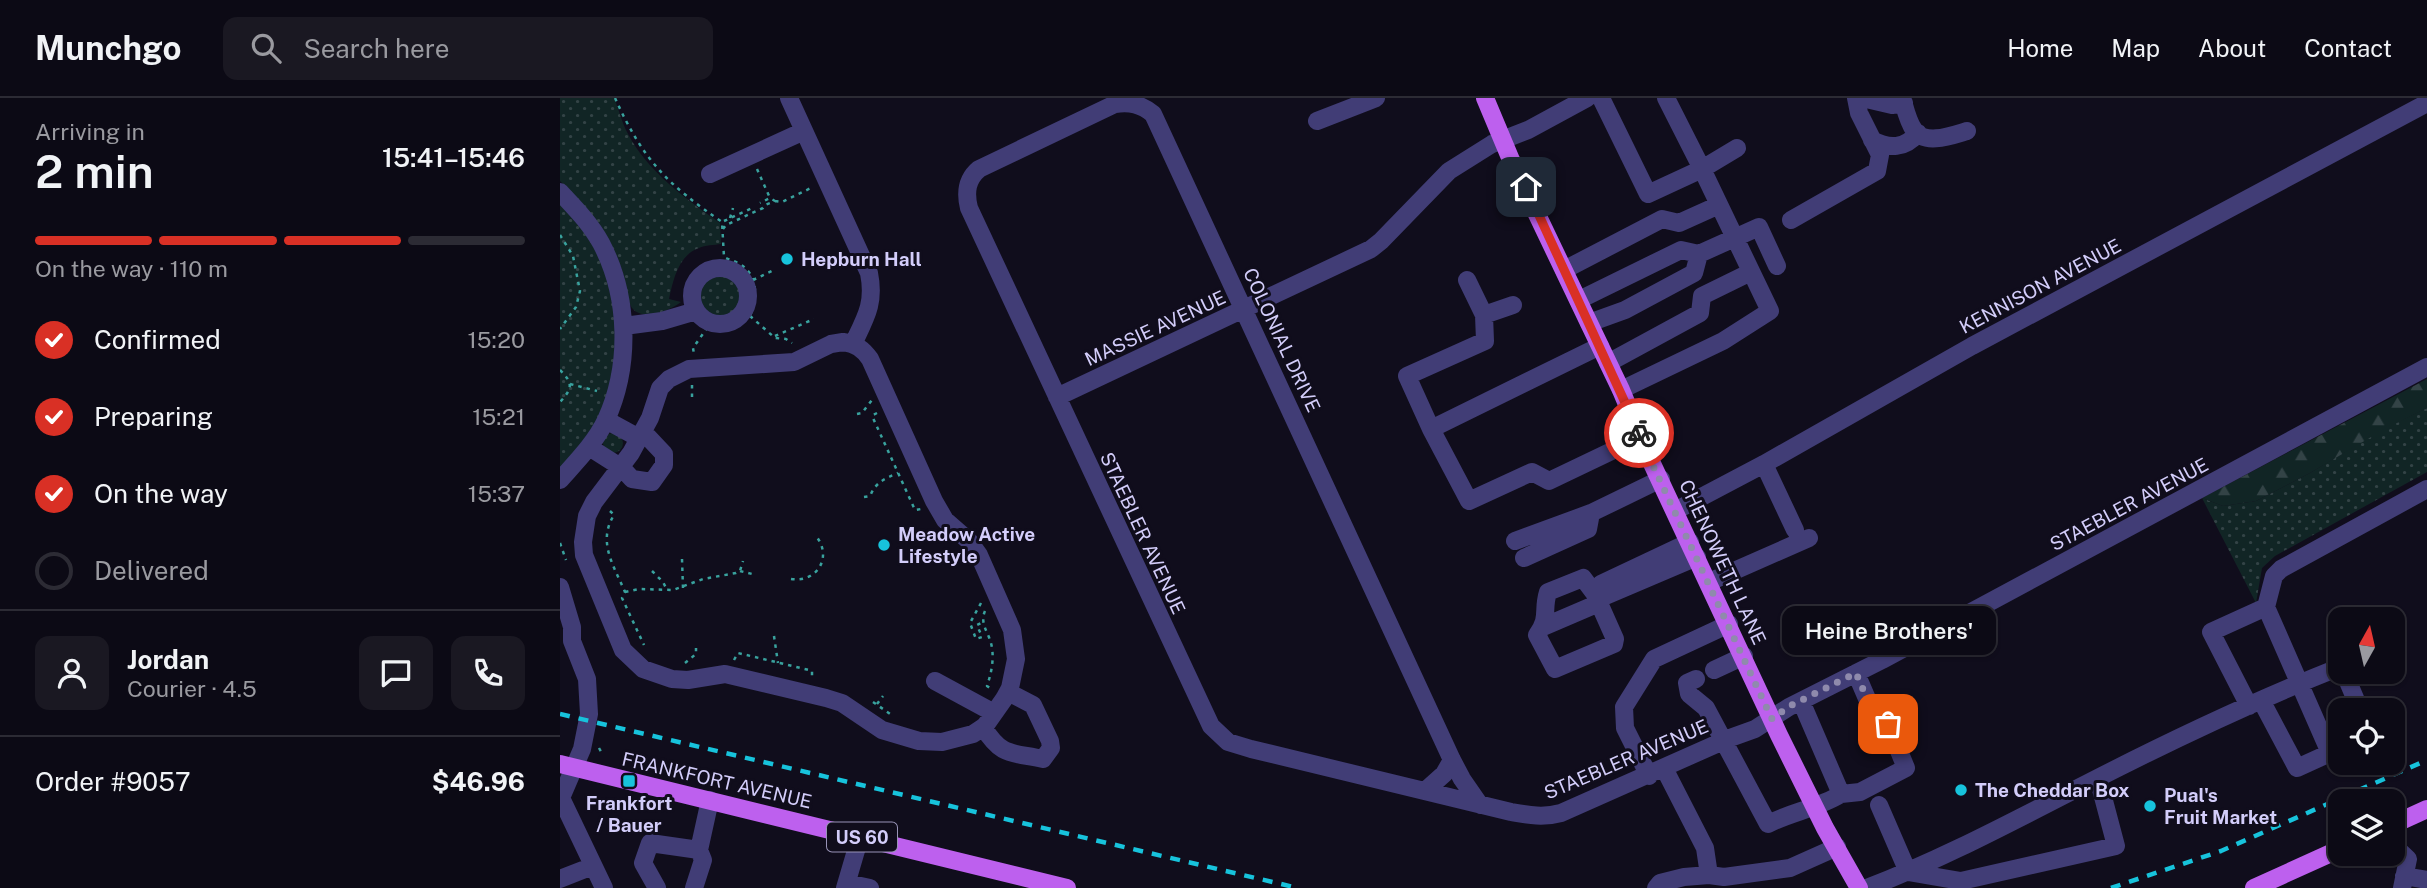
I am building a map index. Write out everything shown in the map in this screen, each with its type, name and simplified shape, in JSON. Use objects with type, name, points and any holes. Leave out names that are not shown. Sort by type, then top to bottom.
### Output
[{"type":"main road","name":"CHENOWETH LANE","points":[[1485,98],[1772,719],[1859,888]]},
{"type":"main road","name":"FRANKFORT AVENUE","points":[[567,766],[860,837],[1012,881],[1068,888]]},
{"type":"main road","points":[[2405,819],[2427,809]]},
{"type":"main road","points":[[2258,887],[2328,855]]},
{"type":"street","points":[[789,98],[869,273],[871,305],[853,344]]},
{"type":"street","points":[[1317,121],[1376,98]]},
{"type":"street","name":"MASSIE AVENUE","points":[[1057,397],[1371,249],[1449,170],[1503,139],[1528,130],[1587,98]]},
{"type":"street","points":[[1601,98],[1648,194],[1702,169],[1737,148]]},
{"type":"street","points":[[1621,390],[1723,341],[1770,311],[1666,98]]},
{"type":"street","points":[[1791,220],[1877,171],[1880,155],[1859,113],[1856,98]]},
{"type":"street","points":[[1862,98],[1892,105],[1903,101],[1914,130],[1921,136],[1938,138],[1967,131]]},
{"type":"street","name":"COLONIAL DRIVE","points":[[979,169],[1115,104],[1133,103],[1145,107],[1153,114],[1452,760],[1480,805]]},
{"type":"street","name":"KENNISON AVENUE","points":[[1675,511],[1764,464],[1972,346],[2427,103]]},
{"type":"street","points":[[710,174],[804,131]]},
{"type":"street","points":[[1872,141],[1885,147],[1902,146],[1913,140],[1918,133]]},
{"type":"street","name":"STAEBLER AVENUE","points":[[979,169],[967,188],[969,208],[1194,691],[1211,726],[1220,737],[1251,748],[1511,812],[1548,817],[1755,729],[1801,701],[2427,367]]},
{"type":"street","points":[[560,192],[582,214],[600,242],[614,273],[624,326],[624,354],[606,420],[589,447],[560,480]]},
{"type":"street","points":[[1564,270],[1662,219],[1679,223],[1719,205]]},
{"type":"street","points":[[1579,300],[1690,252],[1735,238],[1759,227],[1777,265]]},
{"type":"street","points":[[1589,323],[1625,310],[1694,273],[1690,252]]},
{"type":"street","points":[[1608,363],[1700,313],[1702,296],[1751,272]]},
{"type":"street","points":[[1467,280],[1484,315],[1485,341],[1407,376],[1469,501],[1532,472],[1549,481],[1641,437]]},
{"type":"street","points":[[1484,315],[1513,305]]},
{"type":"street","points":[[624,326],[662,321],[696,311]]},
{"type":"street","points":[[843,342],[853,344],[864,351],[944,520],[969,541],[979,555],[1012,630],[1016,659],[1007,692],[973,734],[942,742],[919,741],[882,730],[842,703],[826,698],[724,674],[688,680],[672,679],[643,669],[623,650],[584,555],[584,529],[588,513],[622,468],[640,436],[660,388],[678,373],[689,369],[794,362],[831,344],[843,342]]},
{"type":"street","points":[[1432,429],[1600,346]]},
{"type":"street","points":[[589,447],[622,468],[632,478],[652,482],[660,474],[664,465],[664,454],[657,446],[606,420]]},
{"type":"street","points":[[1709,582],[1802,534],[1764,464]]},
{"type":"street","points":[[1515,541],[1591,513],[1661,479]]},
{"type":"street","points":[[2328,738],[2298,683],[2266,607],[2274,576],[2281,569],[2427,489]]},
{"type":"street","points":[[1524,558],[1588,529],[1591,513]]},
{"type":"street","points":[[1543,627],[1693,549]]},
{"type":"street","points":[[1584,578],[1597,598],[1615,639],[1614,644],[1555,669],[1537,635],[1546,622],[1545,601],[1548,592],[1584,578]]},
{"type":"street","points":[[560,587],[572,626],[566,636],[587,679],[589,705],[584,741],[567,766],[561,798],[604,888]]},
{"type":"street","points":[[2266,607],[2211,632],[2298,768],[2328,754]]},
{"type":"street","points":[[1710,876],[1705,848],[1625,727],[1624,707],[1654,659],[1728,624]]},
{"type":"street","points":[[1714,670],[1744,656]]},
{"type":"street","points":[[1867,888],[1908,872],[2255,703],[2328,672]]},
{"type":"street","points":[[1693,686],[1768,824],[1789,813],[1815,806],[1841,794],[1860,792],[1906,768],[1888,724],[1874,715],[1856,673]]},
{"type":"street","points":[[935,681],[987,716],[993,743],[1001,750],[1043,758],[1051,748],[1050,741],[1033,705],[1007,692]]},
{"type":"street","points":[[1801,701],[1841,794]]},
{"type":"street","points":[[1425,791],[1444,774],[1452,760]]},
{"type":"street","points":[[1908,872],[1961,881],[2116,846],[2098,778]]},
{"type":"street","points":[[694,888],[703,860],[699,850],[710,800]]},
{"type":"street","points":[[1879,805],[1908,872]]},
{"type":"street","points":[[860,837],[846,886],[870,888]]},
{"type":"street","points":[[657,888],[643,863],[650,842],[699,850]]},
{"type":"street","points":[[1658,885],[1684,877],[1790,868],[1837,847]]},
{"type":"street","points":[[2405,856],[2408,859],[2403,882],[2427,880]]},
{"type":"street","points":[[560,879],[593,866]]},
{"type":"street","points":[[1658,885],[1678,888]]},
{"type":"path","points":[[615,98],[631,134],[654,166],[687,197],[722,222],[724,257],[744,267],[753,280],[756,297],[750,316],[731,329],[707,328],[693,348],[695,360]]},
{"type":"path","points":[[750,156],[770,198],[775,201],[782,202],[819,185]]},
{"type":"path","points":[[760,203],[770,198]]},
{"type":"path","points":[[723,229],[775,201]]},
{"type":"path","points":[[730,218],[733,208]]},
{"type":"path","points":[[722,222],[752,208]]},
{"type":"path","points":[[560,235],[573,256],[580,291],[576,307],[560,329]]},
{"type":"path","points":[[753,280],[772,271]]},
{"type":"path","points":[[750,316],[778,339],[789,340],[794,347]]},
{"type":"path","points":[[775,336],[814,319]]},
{"type":"path","points":[[560,370],[570,384],[567,394],[560,402]]},
{"type":"path","points":[[685,383],[692,381],[692,399]]},
{"type":"path","points":[[570,384],[607,394]]},
{"type":"path","points":[[857,414],[862,413],[877,397]]},
{"type":"path","points":[[882,410],[873,416],[897,473],[915,510],[926,507]]},
{"type":"path","points":[[864,497],[870,496],[876,484],[917,464]]},
{"type":"path","points":[[606,508],[614,515],[606,534],[607,548],[625,592],[622,598],[643,645]]},
{"type":"path","points":[[791,579],[813,576],[822,564],[824,549],[816,536]]},
{"type":"path","points":[[682,559],[683,587]]},
{"type":"path","points":[[740,570],[743,561]]},
{"type":"path","points":[[625,592],[683,587],[740,570],[752,574]]},
{"type":"path","points":[[652,571],[667,590]]},
{"type":"path","points":[[982,623],[977,625],[982,637],[976,639],[970,622],[985,597]]},
{"type":"path","points":[[987,716],[996,699],[996,694],[987,686],[993,663],[992,648],[982,623],[988,605]]},
{"type":"path","points":[[774,636],[778,663]]},
{"type":"path","points":[[685,670],[685,662],[696,654],[696,648]]},
{"type":"path","points":[[730,664],[738,653],[812,671],[812,684]]},
{"type":"path","points":[[877,704],[883,696]]},
{"type":"path","points":[[870,701],[900,721]]},
{"type":"green space","points":[[560,98],[614,98],[628,134],[646,160],[681,194],[720,223],[721,244],[692,251],[681,262],[669,299],[681,302],[671,308],[646,315],[635,311],[628,298],[622,270],[611,245],[588,211],[560,181]]},
{"type":"green space","points":[[560,201],[590,238],[603,263],[614,303],[616,344],[610,385],[596,424],[560,471]]},
{"type":"green space","points":[[721,274],[736,280],[742,295],[736,310],[721,316],[706,310],[700,295],[706,280]]},
{"type":"green space","points":[[2427,379],[2427,408],[2383,430],[2310,473],[2256,501],[2223,506],[2202,498]]},
{"type":"green space","points":[[2427,408],[2427,472],[2275,556],[2262,568],[2256,603],[2202,498],[2223,506],[2256,501],[2310,473],[2383,429]]},
{"type":"green space","points":[[613,433],[620,436],[623,443],[620,450],[613,453],[606,450],[603,443],[606,436]]},
{"type":"railway","points":[[560,714],[1298,888]]},
{"type":"railway","points":[[2111,888],[2221,851],[2427,760]]},
{"type":"way so far","points":[[1639,433],[1772,719],[1788,707],[1856,673],[1874,715],[1888,724]]},
{"type":"place","name":"Hepburn Hall","points":[[787,259]]},
{"type":"place","name":"Meadow Active Lifestyle","points":[[884,545]]},
{"type":"place","name":"Heine Brothers'","points":[[1888,724]]},
{"type":"place","name":"Frankfort / Bauer","points":[[629,781]]},
{"type":"place","name":"The Cheddar Box","points":[[1961,790]]},
{"type":"place","name":"Pual's Fruit Market","points":[[2150,806]]},
{"type":"route","points":[[1526,187],[1639,433]]}]
